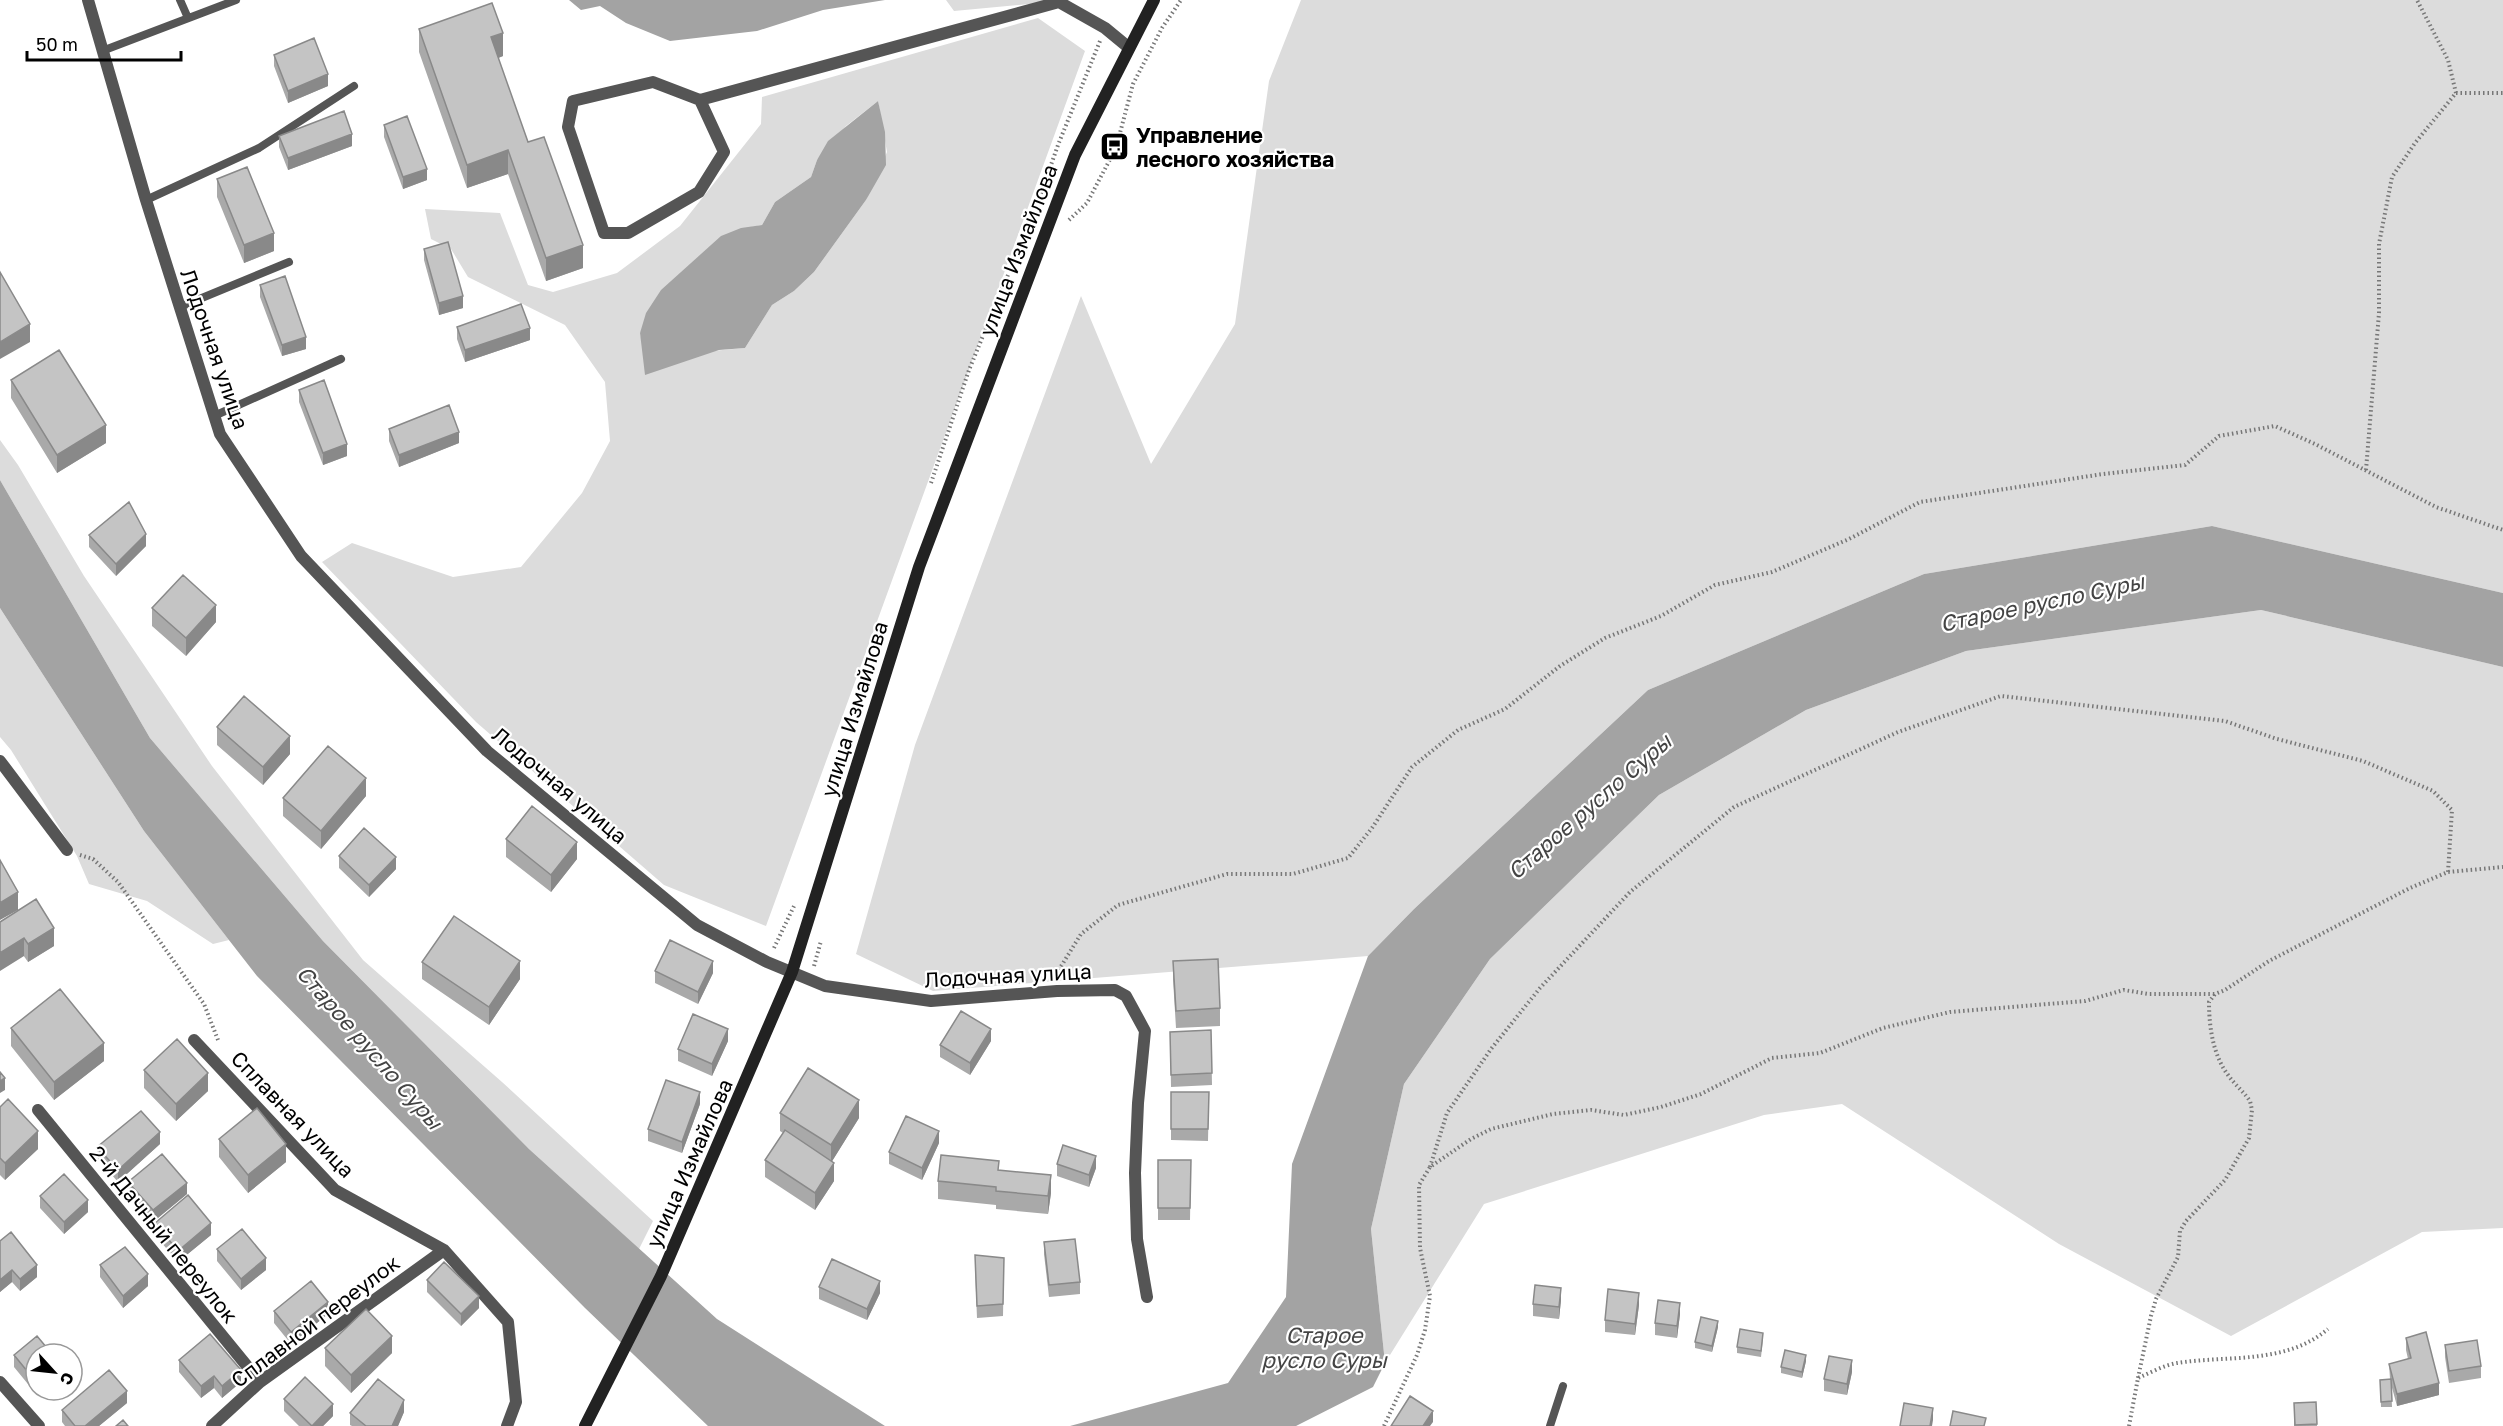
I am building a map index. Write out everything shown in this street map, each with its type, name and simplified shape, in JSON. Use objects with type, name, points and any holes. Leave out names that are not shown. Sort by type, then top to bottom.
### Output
[{"type":"main road","name":"улица Измайлова","points":[[585,1426],[661,1276],[792,972],[919,567],[1072,165],[1128,47],[1154,0]]},
{"type":"street","name":"Лодочная улица","points":[[88,0],[146,200],[220,434],[301,556],[487,751],[697,924],[767,962],[825,986],[931,1001],[1057,991],[1114,990],[1126,996],[1145,1031],[1138,1103],[1135,1173],[1137,1239],[1147,1297]]},
{"type":"street","points":[[699,100],[724,152],[699,192],[628,233],[604,233],[568,127],[573,101],[653,82],[699,100],[1059,2],[1105,28],[1128,47]]},
{"type":"street","points":[[0,761],[67,850]]},
{"type":"street","name":"Сплавная улица","points":[[194,1040],[335,1190],[444,1250],[508,1322],[516,1402],[507,1426]]},
{"type":"street","name":"2-й Дачный переулок","points":[[38,1110],[260,1382]]},
{"type":"street","name":"Сплавной переулок","points":[[212,1426],[260,1382],[444,1250]]},
{"type":"street","points":[[0,1382],[39,1426]]},
{"type":"lane","points":[[180,0],[188,18]]},
{"type":"lane","points":[[102,51],[236,0]]},
{"type":"lane","points":[[146,200],[259,148],[354,86]]},
{"type":"lane","points":[[180,307],[289,262]]},
{"type":"lane","points":[[214,416],[341,359]]},
{"type":"lane","points":[[1550,1426],[1563,1386]]},
{"type":"path","points":[[1066,229],[1070,218],[1087,203],[1116,148],[1133,84],[1162,28],[1181,0]]},
{"type":"path","points":[[2417,0],[2448,60],[2456,93]]},
{"type":"path","points":[[2456,93],[2503,93]]},
{"type":"path","points":[[2366,470],[2379,313],[2379,244],[2392,177],[2415,142],[2456,93]]},
{"type":"path","points":[[1057,991],[1060,968],[1081,934],[1118,905],[1227,874],[1293,874],[1348,858],[1372,828],[1412,767],[1458,730],[1505,709],[1605,638],[1661,616],[1715,585],[1772,572],[1849,539],[1920,502],[2103,474],[2185,465],[2219,436],[2275,426],[2436,507],[2503,530]]},
{"type":"path","points":[[1384,1426],[1417,1355],[1425,1330],[1431,1296],[1420,1248],[1419,1185],[1430,1167],[1447,1113],[1491,1049],[1540,988],[1630,892],[1734,807],[1898,732],[2001,696],[2225,721],[2277,739],[2363,761],[2433,790],[2452,810],[2448,872]]},
{"type":"path","points":[[67,850],[93,859],[118,882],[204,1004],[219,1043]]},
{"type":"path","points":[[2129,1426],[2151,1316],[2156,1299],[2178,1257],[2180,1231],[2186,1221],[2225,1180],[2249,1138],[2252,1110],[2250,1101],[2220,1063],[2209,1013],[2209,1002],[2215,994],[2300,945],[2409,888],[2448,872],[2503,867]]},
{"type":"path","points":[[811,981],[822,937]]},
{"type":"path","points":[[1430,1167],[1471,1139],[1491,1130],[1553,1114],[1591,1110],[1624,1115],[1661,1107],[1701,1094],[1772,1058],[1820,1053],[1883,1028],[1950,1012],[2085,1001],[2124,990],[2148,994],[2215,994]]},
{"type":"path","points":[[2138,1378],[2175,1363],[2249,1358],[2286,1351],[2302,1346],[2328,1329]]},
{"type":"shaded area","points":[[946,0],[1072,0],[954,11]]},
{"type":"shaded area","points":[[1301,0],[2503,0],[2503,593],[2212,526],[1924,574],[1648,690],[1414,909],[1368,956],[933,991],[856,954],[915,745],[1081,296],[1151,464],[1235,324],[1269,81]]},
{"type":"shaded area","points":[[1038,18],[1085,51],[766,926],[664,885],[476,722],[322,562],[352,543],[453,577],[521,567],[582,493],[610,441],[605,382],[565,325],[468,277],[451,249],[431,239],[425,209],[500,213],[528,285],[553,292],[617,273],[680,226],[761,124],[762,97]],"holes":[[[878,101],[887,152],[866,200],[814,272],[794,291],[772,305],[745,348],[645,357],[640,333],[690,265],[722,239],[741,230],[762,225],[775,202],[811,177],[817,160],[846,126]]]},
{"type":"shaded area","points":[[0,440],[18,465],[84,576],[212,766],[363,960],[502,1082],[653,1221],[639,1249],[529,1149],[323,941],[150,738],[0,480]]},
{"type":"shaded area","points":[[0,608],[144,831],[229,940],[213,944],[147,901],[89,884],[77,856],[11,750],[0,737]]},
{"type":"shaded area","points":[[2261,610],[2503,667],[2503,1228],[2422,1232],[2231,1336],[2059,1244],[1842,1104],[1764,1115],[1484,1204],[1385,1363],[1371,1229],[1404,1084],[1490,959],[1659,795],[1806,710],[1966,651]]},
{"type":"water","points":[[569,0],[885,0],[823,10],[757,31],[670,41],[626,23],[600,6],[581,10]]},
{"type":"water","points":[[878,101],[885,132],[886,165],[866,200],[814,272],[794,291],[772,305],[745,348],[719,350],[645,375],[640,333],[646,313],[661,290],[721,236],[741,228],[762,225],[775,202],[811,177],[817,160],[828,141]]},
{"type":"water","name":"Старое русло Суры","points":[[0,480],[150,738],[323,941],[529,1149],[717,1319],[885,1426],[708,1426],[585,1308],[257,976],[144,831],[0,608]]},
{"type":"water","name":"Старое русло Суры","points":[[2212,526],[2503,593],[2503,667],[2261,610],[1966,651],[1806,710],[1659,795],[1490,959],[1404,1084],[1371,1229],[1385,1363],[1373,1387],[1296,1426],[1070,1426],[1228,1383],[1286,1297],[1292,1164],[1368,956],[1414,909],[1648,690],[1924,574]]},
{"type":"building","points":[[492,3],[503,33],[491,37],[528,142],[544,137],[583,245],[546,258],[508,150],[467,165],[419,29]]},
{"type":"building","points":[[314,38],[328,74],[288,91],[274,55]]},
{"type":"building","points":[[344,111],[352,134],[288,158],[279,136]]},
{"type":"building","points":[[407,116],[427,169],[403,177],[384,125]]},
{"type":"building","points":[[247,167],[274,233],[244,245],[217,179]]},
{"type":"building","points":[[448,242],[463,296],[439,303],[424,249]]},
{"type":"building","points":[[0,272],[30,324],[0,342]]},
{"type":"building","points":[[285,276],[306,337],[282,345],[260,285]]},
{"type":"building","points":[[521,304],[530,328],[465,350],[457,327]]},
{"type":"building","points":[[59,350],[106,425],[57,455],[11,380]]},
{"type":"building","points":[[324,380],[347,444],[323,453],[299,390]]},
{"type":"building","points":[[449,405],[459,432],[399,455],[389,429]]},
{"type":"building","points":[[129,502],[146,534],[116,564],[89,535]]},
{"type":"building","points":[[183,575],[216,605],[186,638],[152,608]]},
{"type":"building","points":[[244,696],[290,736],[263,767],[217,727]]},
{"type":"building","points":[[328,746],[366,778],[321,831],[283,798]]},
{"type":"building","points":[[532,806],[577,842],[551,875],[506,839]]},
{"type":"building","points":[[364,828],[396,857],[369,885],[339,856]]},
{"type":"building","points":[[0,860],[18,892],[0,903]]},
{"type":"building","points":[[36,899],[54,928],[28,944],[24,938],[0,953],[0,922]]},
{"type":"building","points":[[454,916],[520,961],[489,1007],[422,962]]},
{"type":"building","points":[[670,940],[713,961],[698,992],[655,971]]},
{"type":"building","points":[[1218,959],[1220,1008],[1176,1011],[1173,961]]},
{"type":"building","points":[[60,989],[104,1043],[54,1082],[11,1028]]},
{"type":"building","points":[[961,1011],[991,1029],[970,1063],[940,1045]]},
{"type":"building","points":[[693,1014],[728,1029],[712,1064],[678,1049]]},
{"type":"building","points":[[1211,1030],[1212,1073],[1171,1075],[1170,1032]]},
{"type":"building","points":[[177,1039],[208,1073],[176,1104],[144,1070]]},
{"type":"building","points":[[808,1068],[859,1100],[831,1145],[780,1113]]},
{"type":"building","points":[[666,1080],[700,1092],[682,1142],[648,1129]]},
{"type":"building","points":[[1171,1092],[1209,1092],[1208,1129],[1171,1129]]},
{"type":"building","points":[[8,1099],[38,1131],[5,1163],[0,1158],[0,1107]]},
{"type":"building","points":[[257,1108],[286,1144],[248,1175],[219,1139]]},
{"type":"building","points":[[141,1111],[160,1132],[118,1170],[97,1147]]},
{"type":"building","points":[[906,1116],[939,1131],[922,1168],[889,1152]]},
{"type":"building","points":[[785,1130],[834,1163],[815,1193],[765,1160]]},
{"type":"building","points":[[1063,1145],[1096,1156],[1089,1175],[1057,1164]]},
{"type":"building","points":[[162,1154],[187,1183],[153,1210],[128,1182]]},
{"type":"building","points":[[941,1155],[999,1161],[998,1170],[1051,1175],[1048,1196],[996,1191],[996,1187],[938,1181]]},
{"type":"building","points":[[1158,1160],[1191,1160],[1190,1208],[1158,1208]]},
{"type":"building","points":[[64,1174],[88,1200],[64,1222],[40,1196]]},
{"type":"building","points":[[188,1195],[211,1223],[178,1251],[155,1223]]},
{"type":"building","points":[[242,1229],[266,1258],[241,1279],[217,1249]]},
{"type":"building","points":[[11,1232],[37,1265],[20,1279],[12,1270],[0,1280],[0,1241]]},
{"type":"building","points":[[1075,1239],[1080,1282],[1049,1285],[1044,1242]]},
{"type":"building","points":[[125,1247],[148,1274],[123,1296],[100,1265]]},
{"type":"building","points":[[975,1255],[1004,1258],[1003,1304],[977,1306]]},
{"type":"building","points":[[832,1259],[880,1281],[867,1309],[819,1287]]},
{"type":"building","points":[[444,1262],[479,1296],[461,1314],[427,1280]]},
{"type":"building","points":[[311,1281],[328,1302],[291,1332],[274,1311]]},
{"type":"building","points":[[1535,1285],[1561,1288],[1559,1307],[1533,1304]]},
{"type":"building","points":[[1608,1289],[1639,1293],[1635,1324],[1605,1320]]},
{"type":"building","points":[[1658,1300],[1680,1303],[1677,1326],[1655,1323]]},
{"type":"building","points":[[366,1309],[392,1336],[351,1375],[325,1348]]},
{"type":"building","points":[[1701,1317],[1718,1321],[1712,1346],[1695,1342]]},
{"type":"building","points":[[1740,1329],[1763,1333],[1761,1351],[1737,1347]]},
{"type":"building","points":[[2426,1332],[2439,1383],[2397,1394],[2389,1364],[2411,1358],[2406,1338]]},
{"type":"building","points":[[210,1334],[241,1370],[222,1386],[214,1376],[201,1386],[179,1360]]},
{"type":"building","points":[[37,1336],[42,1342],[30,1342]]},
{"type":"building","points":[[2477,1340],[2481,1366],[2449,1371],[2445,1345]]},
{"type":"building","points":[[24,1347],[24,1367],[14,1355]]},
{"type":"building","points":[[1785,1350],[1806,1355],[1802,1372],[1781,1367]]},
{"type":"building","points":[[1829,1356],[1852,1360],[1847,1384],[1824,1379]]},
{"type":"building","points":[[109,1370],[127,1391],[85,1426],[75,1426],[62,1410],[71,1402],[84,1402],[84,1391]]},
{"type":"building","points":[[305,1377],[333,1404],[312,1426],[284,1399]]},
{"type":"building","points":[[378,1379],[404,1400],[392,1426],[366,1426],[350,1413]]},
{"type":"building","points":[[2391,1379],[2392,1401],[2381,1402],[2380,1380]]},
{"type":"building","points":[[1410,1396],[1433,1411],[1423,1426],[1391,1426]]},
{"type":"building","points":[[2316,1402],[2317,1424],[2295,1425],[2294,1403]]},
{"type":"building","points":[[1904,1403],[1933,1408],[1930,1426],[1900,1426]]},
{"type":"building","points":[[1953,1411],[1986,1418],[1984,1426],[1950,1426]]},
{"type":"building","points":[[123,1420],[128,1426],[116,1426]]},
{"type":"place","name":"Управление лесного хозяйства","points":[[1115,147]]}]
